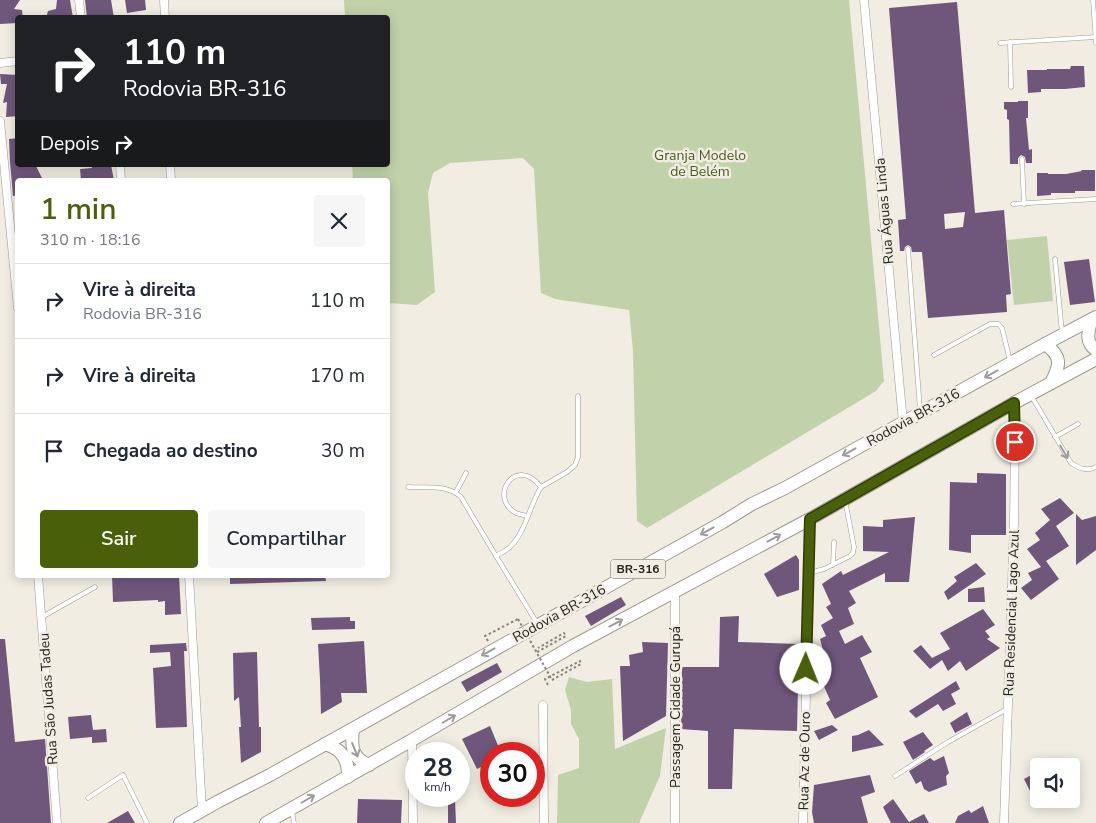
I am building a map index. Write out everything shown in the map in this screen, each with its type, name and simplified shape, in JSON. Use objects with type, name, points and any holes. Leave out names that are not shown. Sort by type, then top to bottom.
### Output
[{"type":"highway","name":"Rodovia BR-316","points":[[180,823],[270,775],[752,504],[785,488],[920,412],[1094,319]]},
{"type":"highway","points":[[1094,319],[1087,335],[1094,359]]},
{"type":"highway","points":[[1045,344],[1054,351],[1058,363],[1051,383]]},
{"type":"highway","name":"BR-316","points":[[266,823],[573,646],[810,519],[1094,359]]},
{"type":"highway","points":[[353,728],[351,744],[360,761],[369,765]]},
{"type":"highway","points":[[325,744],[334,748],[342,755],[348,768],[348,777]]},
{"type":"street","points":[[79,0],[81,15]]},
{"type":"street","points":[[164,0],[165,15]]},
{"type":"street","name":"Rua Águas Linda","points":[[864,0],[903,422]]},
{"type":"street","points":[[0,63],[15,61]]},
{"type":"street","points":[[0,121],[15,277]]},
{"type":"street","name":"Rua Residencial Lago Azul","points":[[1004,823],[1014,524],[1014,403]]},
{"type":"street","name":"Rua Az de Ouro","points":[[803,823],[810,519]]},
{"type":"street","name":"Rua São Judas Tadeu","points":[[38,578],[57,823]]},
{"type":"street","points":[[189,578],[202,811]]},
{"type":"street","name":"Passagem Cidade Gurupá","points":[[675,592],[675,823]]},
{"type":"street","points":[[543,706],[544,823]]},
{"type":"street","points":[[412,740],[413,823]]},
{"type":"lane","points":[[1093,0],[1096,43]]},
{"type":"lane","points":[[1000,44],[1096,37]]},
{"type":"lane","points":[[1010,42],[1011,87]]},
{"type":"lane","points":[[1022,159],[1024,204]]},
{"type":"lane","points":[[1013,204],[1096,199]]},
{"type":"lane","points":[[908,249],[920,412]]},
{"type":"lane","points":[[1055,259],[1062,335]]},
{"type":"lane","points":[[934,355],[990,324],[998,324],[1002,328],[1010,363]]},
{"type":"lane","points":[[1030,395],[1071,463],[1080,468],[1092,469],[1096,467]]},
{"type":"lane","points":[[496,556],[509,548],[517,539],[541,487],[567,472],[575,465],[578,457],[578,396]]},
{"type":"lane","points":[[1055,437],[1078,424]]},
{"type":"lane","points":[[456,492],[466,473]]},
{"type":"lane","points":[[528,516],[517,513],[510,508],[504,492],[506,483],[512,477],[528,475],[541,487]]},
{"type":"lane","points":[[408,488],[442,488],[456,492],[462,497],[538,625]]},
{"type":"lane","points":[[809,573],[824,569],[850,556],[853,552],[854,547],[845,499]]},
{"type":"lane","points":[[833,564],[834,542]]},
{"type":"lane","points":[[42,617],[96,587]]},
{"type":"lane","points":[[895,776],[948,742],[1007,709]]},
{"type":"lane","points":[[88,798],[122,775],[146,823]]},
{"type":"lane","points":[[291,810],[294,823]]},
{"type":"path","points":[[489,641],[486,636],[518,619],[537,652],[552,680],[581,664],[580,661],[545,679],[548,685]]},
{"type":"path","points":[[518,624],[525,619]]},
{"type":"path","points":[[537,652],[566,636],[564,633],[538,648]]},
{"type":"green space","name":"Granja Modelo de Belém","points":[[344,0],[849,0],[884,381],[876,391],[647,528],[637,521],[633,351],[629,310],[555,299],[541,293],[534,169],[523,158],[450,163],[433,173],[428,193],[435,292],[417,305],[390,303],[390,178],[353,178],[352,167],[390,167],[390,15],[345,15]]},
{"type":"green space","points":[[1047,236],[1053,301],[1014,305],[1007,240]]},
{"type":"green space","points":[[569,677],[587,682],[612,679],[615,749],[666,728],[660,776],[639,823],[557,823],[558,775],[579,768],[579,739],[571,724],[571,710],[565,690]]},
{"type":"building","points":[[0,0],[20,0],[14,9],[22,10],[23,15],[15,15],[15,23],[0,24]]},
{"type":"building","points":[[57,0],[70,0],[72,15],[47,15],[48,11],[56,9]]},
{"type":"building","points":[[85,0],[111,0],[114,15],[87,15]]},
{"type":"building","points":[[125,0],[145,0],[146,10],[127,13]]},
{"type":"building","points":[[957,2],[975,213],[1004,210],[1011,294],[1006,295],[1007,312],[928,318],[922,252],[912,252],[911,247],[908,245],[904,251],[900,251],[898,220],[906,219],[889,8]],"holes":[[[965,212],[963,227],[945,229],[944,214]]]},
{"type":"building","points":[[1071,66],[1084,66],[1085,87],[1041,89],[1041,92],[1028,93],[1027,70],[1070,69]]},
{"type":"building","points":[[0,74],[15,75],[15,116],[6,117],[7,102],[3,103],[7,84],[1,84]]},
{"type":"building","points":[[1028,101],[1028,118],[1026,118],[1029,150],[1032,149],[1032,163],[1026,163],[1025,157],[1021,155],[1018,158],[1018,164],[1010,164],[1009,120],[1007,119],[1007,110],[1004,109],[1004,102]]},
{"type":"building","points":[[15,138],[15,167],[36,167],[42,178],[15,178],[15,196],[13,196],[10,162],[9,139]]},
{"type":"building","points":[[111,167],[114,178],[81,178],[80,169]]},
{"type":"building","points":[[1081,170],[1095,170],[1095,191],[1051,193],[1051,195],[1037,196],[1037,173],[1066,174]]},
{"type":"building","points":[[1089,259],[1095,302],[1070,305],[1064,262]]},
{"type":"building","points":[[977,473],[1006,474],[1006,535],[971,535],[971,553],[949,550],[950,482],[977,483]]},
{"type":"building","points":[[1060,498],[1074,513],[1056,526],[1069,546],[1046,561],[1059,579],[1031,600],[1021,588],[1032,580],[1028,573],[1041,567],[1027,549],[1040,540],[1035,533],[1050,520],[1041,509]]},
{"type":"building","points":[[1076,514],[1082,520],[1096,516],[1096,550],[1076,565]]},
{"type":"building","points":[[915,517],[909,582],[885,582],[885,573],[849,591],[856,603],[848,608],[854,624],[839,631],[845,644],[862,635],[872,652],[860,658],[878,697],[835,719],[826,703],[830,700],[823,684],[826,674],[817,658],[824,654],[820,639],[826,636],[821,625],[833,618],[826,607],[831,604],[822,584],[841,571],[843,575],[889,552],[863,551],[863,526],[883,527],[883,520]]},
{"type":"building","points":[[796,555],[799,560],[799,590],[777,597],[764,574]]},
{"type":"building","points":[[976,563],[986,574],[948,600],[944,592],[957,581],[954,577]]},
{"type":"building","points":[[112,578],[179,578],[181,614],[165,615],[165,601],[113,602]]},
{"type":"building","points":[[230,578],[326,578],[326,581],[230,584]]},
{"type":"building","points":[[984,587],[985,602],[968,602],[968,589]]},
{"type":"building","points":[[621,597],[626,605],[591,626],[585,616]]},
{"type":"building","points":[[983,609],[995,625],[985,631],[990,637],[987,639],[1000,648],[966,671],[960,661],[948,671],[942,660],[930,669],[913,651],[921,645],[932,658],[950,649],[940,633]]},
{"type":"building","points":[[739,616],[738,642],[799,644],[797,731],[734,729],[732,789],[708,789],[708,731],[681,729],[682,667],[719,667],[720,617]]},
{"type":"building","points":[[350,617],[350,621],[355,621],[355,629],[312,630],[311,618]]},
{"type":"building","points":[[0,639],[5,639],[15,742],[45,739],[51,823],[0,823]]},
{"type":"building","points":[[364,641],[367,693],[341,693],[342,702],[321,714],[318,644]]},
{"type":"building","points":[[642,642],[668,643],[666,716],[623,741],[620,666],[630,666],[629,655],[643,652]]},
{"type":"building","points":[[186,643],[187,651],[184,651],[187,727],[156,728],[153,668],[171,666],[170,652],[150,653],[150,645]]},
{"type":"building","points":[[257,652],[261,752],[241,763],[239,697],[234,701],[233,653]]},
{"type":"building","points":[[497,663],[502,672],[467,692],[461,682]]},
{"type":"building","points":[[956,681],[960,689],[951,694],[956,704],[943,711],[938,704],[916,718],[909,711]]},
{"type":"building","points":[[967,712],[972,724],[955,733],[950,723]]},
{"type":"building","points":[[91,715],[93,730],[106,729],[107,742],[92,743],[92,737],[70,739],[68,717]]},
{"type":"building","points":[[832,725],[838,730],[819,740],[814,731]]},
{"type":"building","points":[[490,726],[497,742],[480,742],[480,768],[477,769],[470,755],[470,742],[464,742],[462,739]]},
{"type":"building","points":[[869,730],[884,745],[852,752],[852,736]]},
{"type":"building","points":[[923,732],[933,745],[913,760],[903,742]]},
{"type":"building","points":[[944,756],[949,773],[946,776],[947,785],[929,792],[924,789],[921,781],[916,784],[909,771],[930,758],[934,761]]},
{"type":"building","points":[[870,775],[875,792],[861,797],[868,823],[814,823],[812,812],[814,785]]},
{"type":"building","points":[[1030,776],[1030,791],[1024,779]]},
{"type":"building","points":[[358,799],[402,800],[401,823],[357,823]]},
{"type":"building","points":[[893,799],[909,822],[924,814],[929,823],[891,823],[883,807]]},
{"type":"building","points":[[983,806],[989,823],[955,823],[958,816],[969,810],[971,813]]},
{"type":"building","points":[[448,807],[455,807],[456,823],[448,823]]},
{"type":"building","points":[[128,811],[135,823],[107,823]]},
{"type":"route","points":[[806,669],[810,519],[1014,403],[1015,442]]}]
